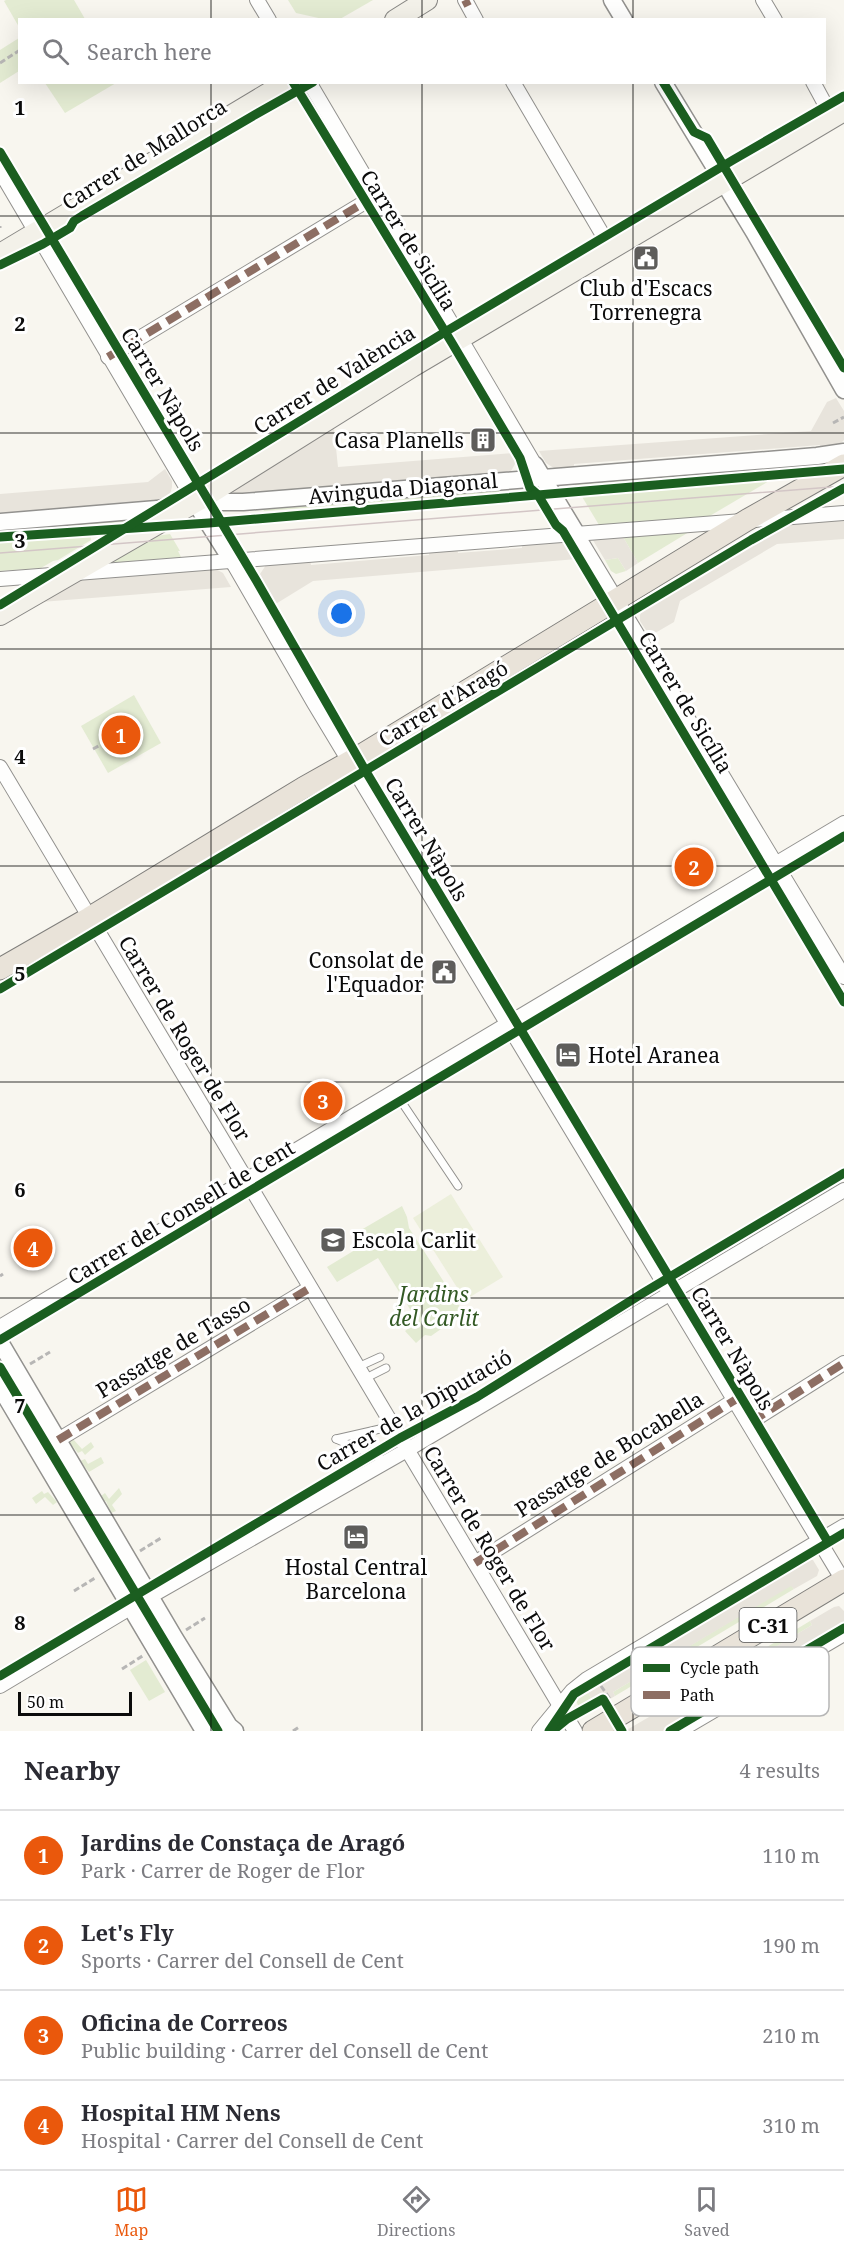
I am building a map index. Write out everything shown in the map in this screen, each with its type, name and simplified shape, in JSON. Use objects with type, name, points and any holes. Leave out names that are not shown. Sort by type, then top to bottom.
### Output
[{"type":"main road","points":[[397,18],[427,0]]},
{"type":"main road","name":"Carrer de Mallorca","points":[[0,254],[284,84]]},
{"type":"main road","name":"Carrer de València","points":[[0,615],[195,502],[460,338],[838,114]]},
{"type":"main road","name":"Carrer d'Aragó","points":[[0,969],[350,762],[747,520],[844,465]]},
{"type":"main road","name":"C-31","points":[[717,1647],[844,1581]]},
{"type":"main road","name":"C-31","points":[[593,1731],[606,1705],[631,1692]]},
{"type":"street","points":[[257,0],[268,18]]},
{"type":"street","points":[[465,0],[475,18]]},
{"type":"street","points":[[612,0],[623,18]]},
{"type":"street","points":[[763,0],[774,18]]},
{"type":"street","name":"Carrer de Sicília","points":[[310,84],[539,471]]},
{"type":"street","points":[[514,84],[601,232],[613,248]]},
{"type":"street","points":[[664,84],[724,182],[844,390]]},
{"type":"street","points":[[815,84],[838,114]]},
{"type":"street","points":[[0,171],[108,357],[232,561],[350,762],[844,1581]]},
{"type":"street","points":[[108,357],[375,196]]},
{"type":"street","points":[[0,522],[158,509],[195,502],[243,502],[539,471],[817,456],[844,452]]},
{"type":"street","points":[[539,471],[576,533]]},
{"type":"street","points":[[0,579],[844,513]]},
{"type":"street","name":"Carrer de Sicília","points":[[576,533],[844,977]]},
{"type":"street","name":"Carrer de Roger de Flor","points":[[0,767],[575,1731]]},
{"type":"street","name":"Carrer del Consell de Cent","points":[[0,1327],[844,823]]},
{"type":"street","name":"Carrer de la Diputació","points":[[151,1596],[387,1462],[844,1190]]},
{"type":"street","name":"Passatge de Tasso","points":[[58,1440],[310,1288]]},
{"type":"street","points":[[0,1342],[20,1370],[58,1440],[131,1556],[151,1596],[178,1635],[229,1726],[235,1731]]},
{"type":"street","points":[[748,1423],[844,1363]]},
{"type":"street","points":[[0,1387],[105,1572],[130,1608],[151,1651],[204,1731]]},
{"type":"street","name":"Passatge de Bocabella","points":[[475,1563],[735,1400]]},
{"type":"street","points":[[641,1647],[844,1526]]},
{"type":"street","points":[[0,1686],[151,1596]]},
{"type":"street","points":[[822,1647],[844,1634]]},
{"type":"street","points":[[539,1731],[572,1691],[587,1679],[631,1653]]},
{"type":"street","points":[[680,1731],[705,1716]]},
{"type":"lane","points":[[401,1101],[458,1186]]},
{"type":"lane","points":[[361,1373],[380,1357]]},
{"type":"lane","points":[[361,1373],[386,1368]]},
{"type":"lane","points":[[387,1462],[336,1439],[393,1426]]},
{"type":"path","points":[[0,63],[18,51]]},
{"type":"path","points":[[833,423],[844,417]]},
{"type":"path","points":[[93,749],[127,730]]},
{"type":"path","points":[[20,1370],[50,1352]]},
{"type":"path","points":[[131,1556],[161,1538]]},
{"type":"path","points":[[74,1590],[105,1572]]},
{"type":"path","points":[[178,1635],[205,1618]]},
{"type":"path","points":[[122,1669],[151,1651]]},
{"type":"path","points":[[606,1705],[594,1683],[607,1674]]},
{"type":"path","points":[[293,1731],[299,1727]]},
{"type":"green space","points":[[74,0],[84,18],[18,18],[18,25],[4,1]]},
{"type":"green space","points":[[288,0],[373,0],[342,18],[318,18],[296,13]]},
{"type":"green space","points":[[18,39],[18,72],[0,83],[0,50]]},
{"type":"green space","points":[[46,84],[114,84],[65,113]]},
{"type":"green space","points":[[792,464],[782,471],[576,487],[573,482]]},
{"type":"green space","points":[[769,481],[708,517],[599,525],[581,495]]},
{"type":"green space","points":[[497,488],[500,493],[264,511],[261,506]]},
{"type":"green space","points":[[132,517],[122,522],[0,532],[0,527]]},
{"type":"green space","points":[[689,532],[638,563],[622,535]]},
{"type":"green space","points":[[90,534],[91,540],[41,568],[0,571],[0,541]]},
{"type":"green space","points":[[170,534],[181,557],[111,563],[156,536]]},
{"type":"green space","points":[[618,558],[626,571],[616,574],[611,571],[605,560]]},
{"type":"green space","points":[[134,695],[161,743],[108,773],[81,726]]},
{"type":"green space","points":[[451,1194],[503,1277],[465,1300],[413,1218]]},
{"type":"green space","name":"Jardins del Carlit","points":[[402,1206],[409,1228],[464,1313],[431,1336],[425,1335],[416,1343],[405,1331],[418,1322],[378,1258],[337,1282],[327,1267],[368,1242],[361,1230]]},
{"type":"green space","points":[[14,1382],[119,1557],[117,1557]]},
{"type":"green space","points":[[73,1439],[82,1449],[91,1442],[94,1447],[85,1455],[82,1451],[78,1453],[69,1442]]},
{"type":"green space","points":[[101,1457],[104,1463],[89,1472],[80,1461],[85,1459],[88,1464]]},
{"type":"green space","points":[[119,1488],[122,1494],[112,1505],[116,1511],[111,1513],[101,1496],[105,1493],[109,1499]]},
{"type":"green space","points":[[42,1491],[44,1494],[48,1492],[57,1502],[53,1505],[45,1497],[36,1504],[32,1498]]},
{"type":"green space","points":[[791,1585],[794,1589],[697,1647],[688,1647]]},
{"type":"green space","points":[[810,1621],[812,1625],[776,1647],[767,1647]]},
{"type":"green space","points":[[146,1660],[165,1692],[149,1701],[130,1670]]},
{"type":"green space","points":[[631,1681],[631,1686],[615,1696],[613,1692]]},
{"type":"green space","points":[[586,1689],[593,1701],[580,1710],[575,1698]]},
{"type":"shaded area","points":[[836,398],[844,411],[844,440],[839,445],[820,450],[820,445],[574,464],[574,470],[557,470],[546,463],[539,451],[811,431],[827,402]]},
{"type":"shaded area","points":[[334,429],[338,467],[514,453],[515,464],[505,475],[239,496],[224,494]]},
{"type":"shaded area","points":[[165,469],[172,481],[172,487],[166,500],[157,503],[0,515],[0,494],[148,482]]},
{"type":"shaded area","points":[[844,518],[844,539],[777,544],[680,601],[674,622],[650,636],[640,621],[642,610],[790,522]]},
{"type":"shaded area","points":[[622,535],[638,563],[626,571],[618,558],[605,560],[591,537]]},
{"type":"shaded area","points":[[562,541],[568,545],[577,559],[313,581],[274,605],[260,580],[260,574],[266,565],[310,560],[311,565],[429,555],[429,550],[457,548],[458,553],[522,548],[522,543]]},
{"type":"shaded area","points":[[212,567],[223,573],[231,587],[41,602],[83,578]]},
{"type":"shaded area","points":[[806,1558],[813,1560],[819,1570],[817,1576],[794,1589],[791,1586],[689,1647],[657,1647]]},
{"type":"shaded area","points":[[839,1606],[844,1611],[844,1625],[807,1647],[775,1647],[812,1625],[810,1621]]},
{"type":"shaded area","points":[[631,1662],[631,1681],[613,1692],[615,1696],[588,1712],[580,1710],[593,1701],[586,1689]]},
{"type":"shaded area","points":[[651,1716],[691,1716],[666,1731],[625,1731]]},
{"type":"tram line","points":[[0,553],[844,486]]},
{"type":"marked path","points":[[465,0],[468,6]]},
{"type":"marked path","points":[[108,357],[375,196]]},
{"type":"marked path","points":[[58,1440],[310,1288]]},
{"type":"marked path","points":[[751,1422],[844,1363]]},
{"type":"marked path","points":[[475,1563],[735,1400]]},
{"type":"cycle path","points":[[294,84],[520,458],[530,488],[538,495],[556,525],[563,531],[844,1002]]},
{"type":"cycle path","points":[[0,265],[43,244],[70,228],[74,221],[82,216],[309,84]]},
{"type":"cycle path","points":[[664,84],[694,132],[707,138],[844,368]]},
{"type":"cycle path","points":[[0,605],[445,332],[844,96]]},
{"type":"cycle path","name":"Carrer Nàpols","points":[[0,152],[256,580],[365,770],[828,1542]]},
{"type":"cycle path","name":"Avinguda Diagonal","points":[[0,537],[209,523],[844,469]]},
{"type":"cycle path","points":[[0,989],[751,540],[844,488]]},
{"type":"cycle path","points":[[0,1340],[844,836]]},
{"type":"cycle path","points":[[0,1676],[400,1438],[477,1397],[643,1293],[844,1173]]},
{"type":"cycle path","points":[[0,1367],[218,1731]]},
{"type":"cycle path","points":[[653,1647],[844,1533]]},
{"type":"cycle path","points":[[812,1647],[844,1628]]},
{"type":"cycle path","points":[[549,1731],[574,1694],[631,1660]]},
{"type":"cycle path","points":[[556,1728],[567,1719],[603,1699],[622,1731]]},
{"type":"cycle path","points":[[670,1731],[695,1716]]},
{"type":"place","name":"Club d'Escacs Torrenegra","points":[[646,258]]},
{"type":"place","name":"Casa Planells","points":[[483,440]]},
{"type":"place","name":"Jardins de Constaça de Aragó","points":[[121,735]]},
{"type":"place","name":"Let's Fly","points":[[694,867]]},
{"type":"place","name":"Consolat de l'Equador","points":[[444,972]]},
{"type":"place","name":"Hotel Aranea","points":[[568,1055]]},
{"type":"place","name":"Oficina de Correos","points":[[323,1101]]},
{"type":"place","name":"Escola Carlit","points":[[333,1240]]},
{"type":"place","name":"Hospital HM Nens","points":[[33,1248]]},
{"type":"place","name":"Hostal Central Barcelona","points":[[356,1537]]}]
